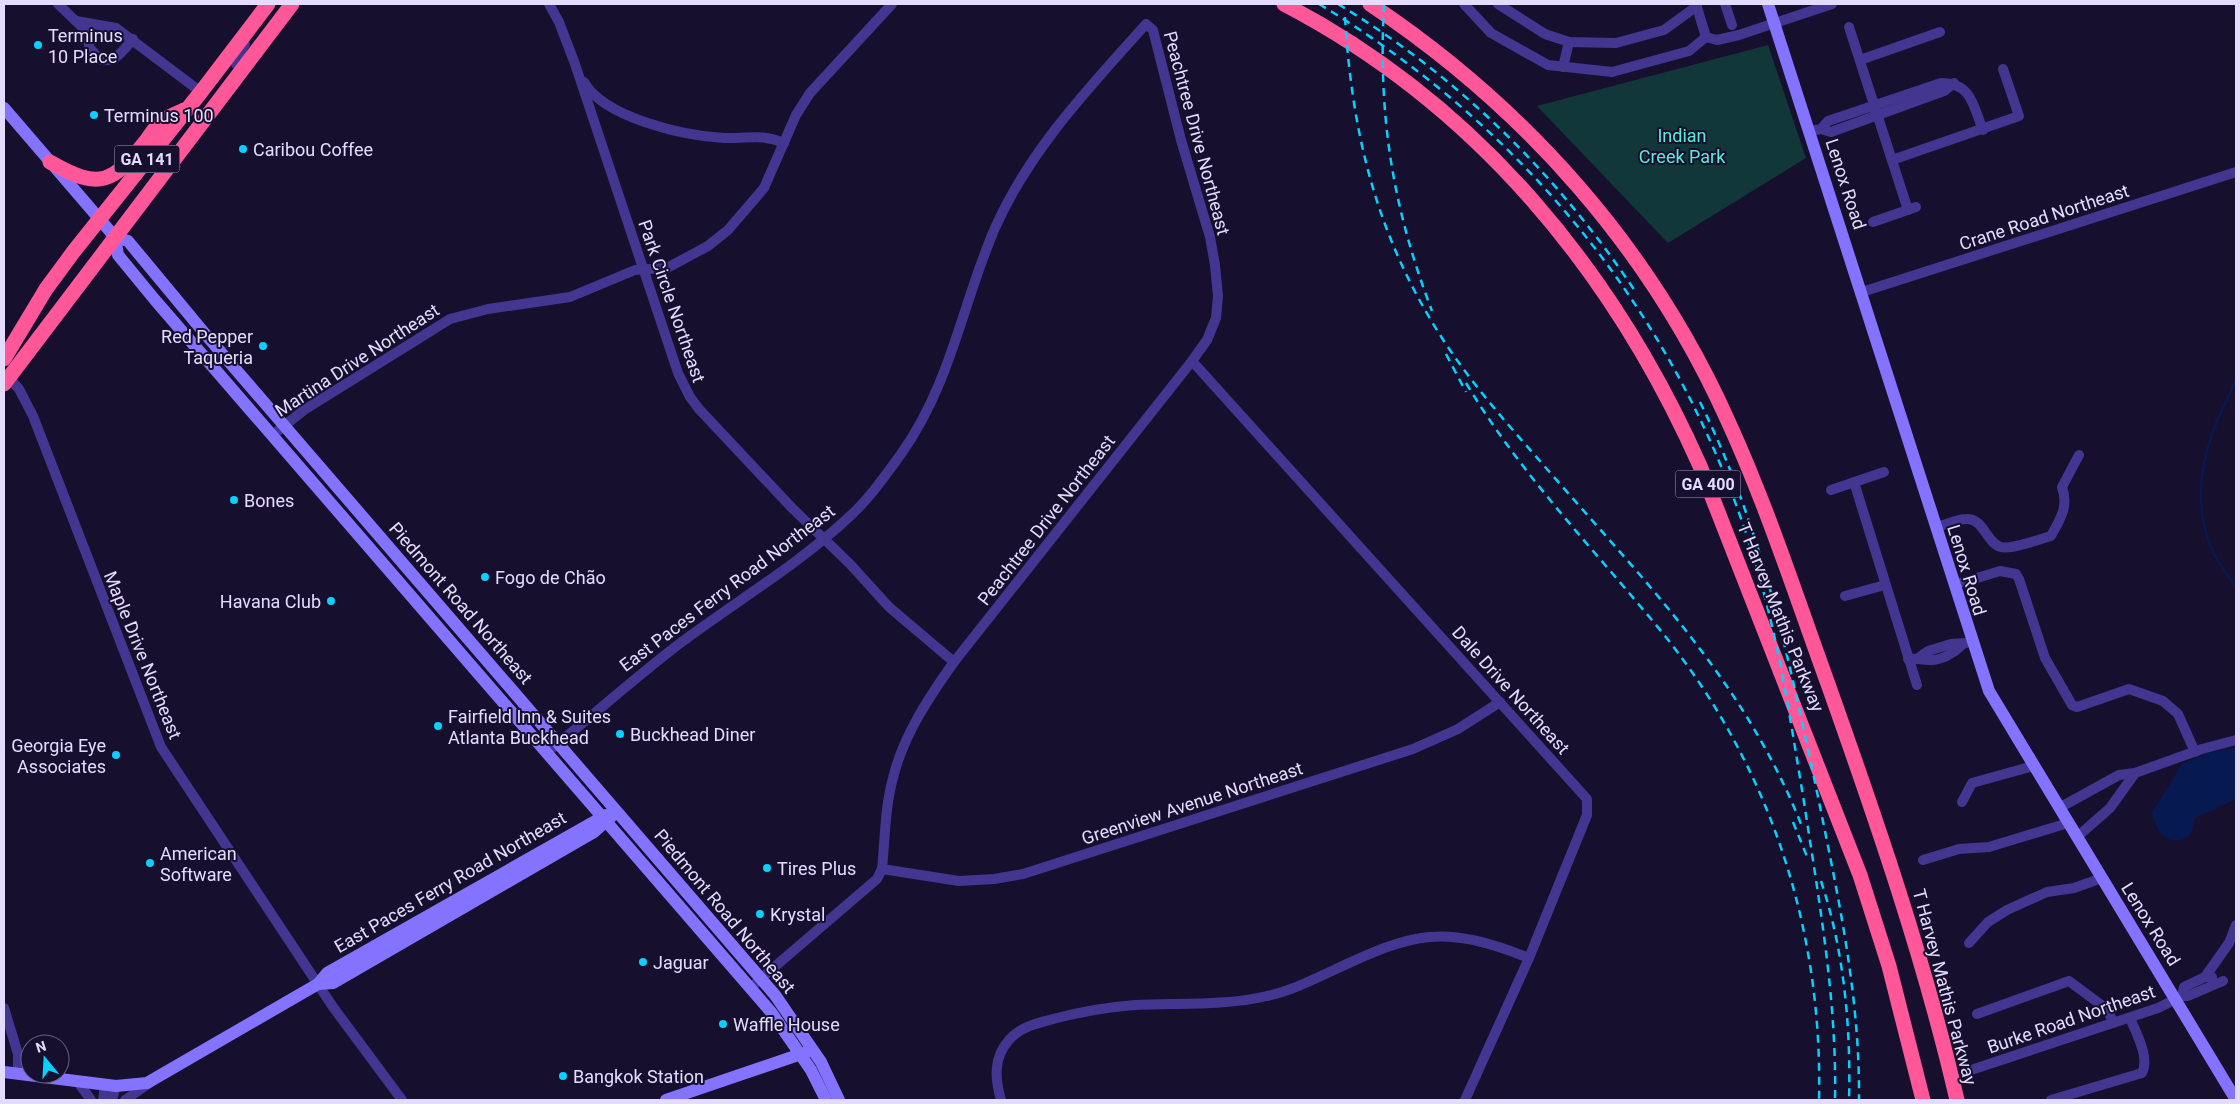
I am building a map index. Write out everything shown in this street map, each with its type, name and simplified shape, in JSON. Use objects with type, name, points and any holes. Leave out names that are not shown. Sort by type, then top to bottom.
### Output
[{"type":"highway","name":"GA 141","points":[[4,359],[46,289],[268,4]]},
{"type":"highway","name":"GA 141","points":[[6,381],[292,4]]},
{"type":"highway","name":"T Harvey Mathis Parkway","points":[[1284,4],[1327,29],[1392,72],[1443,112],[1489,154],[1532,199],[1573,248],[1610,299],[1642,350],[1674,408],[1704,474],[1844,830],[1889,966],[1923,1100]]},
{"type":"highway","name":"T Harvey Mathis Parkway","points":[[1370,4],[1419,37],[1471,78],[1520,123],[1560,164],[1628,247],[1664,301],[1697,357],[1727,418],[1760,496],[1876,818],[1920,957],[1957,1100]]},
{"type":"highway","points":[[50,162],[78,175],[92,179],[105,179],[124,169],[162,120],[188,108]]},
{"type":"main road","name":"Lenox Road","points":[[1768,4],[1774,24],[1816,130],[1862,292],[1954,585],[1966,643],[1989,691],[2033,766],[2102,878],[2180,997],[2236,1100]]},
{"type":"main road","name":"Piedmont Road Northeast","points":[[4,108],[115,237],[118,255],[548,752],[781,1025],[806,1053],[822,1065],[839,1100]]},
{"type":"main road","name":"Piedmont Road Northeast","points":[[115,237],[128,241],[284,425],[761,978],[796,1023],[806,1053],[826,1100]]},
{"type":"main road","name":"East Paces Ferry Road Northeast","points":[[4,1072],[111,1086],[140,1084],[155,1079],[318,984],[333,983],[594,832],[605,819],[617,811]]},
{"type":"main road","points":[[666,1100],[806,1053]]},
{"type":"street","points":[[58,4],[87,34],[90,48],[94,55],[105,61],[119,55],[134,39]]},
{"type":"street","points":[[242,68],[236,64],[237,58],[268,4]]},
{"type":"street","name":"Park Circle Northeast","points":[[549,4],[559,22],[575,64],[678,373],[690,397],[792,508],[889,607],[954,662]]},
{"type":"street","name":"Martina Drive Northeast","points":[[274,434],[321,399],[450,319],[488,309],[570,297],[643,269],[667,268],[708,246],[728,230],[764,188],[796,115],[810,93],[892,4]]},
{"type":"street","points":[[1464,4],[1491,32],[1548,65],[1612,72],[1689,51],[1706,37]]},
{"type":"street","points":[[1498,4],[1545,34],[1569,42],[1616,43],[1664,30],[1696,5],[1706,37]]},
{"type":"street","points":[[1726,4],[1732,25]]},
{"type":"street","points":[[1706,37],[1717,40],[1774,24],[1832,4]]},
{"type":"street","points":[[76,21],[116,28],[134,39],[201,92]]},
{"type":"street","name":"Peachtree Drive Northeast","points":[[882,869],[890,794],[897,763],[926,703],[954,662],[1192,361],[1207,340],[1216,318],[1218,296],[1215,265],[1205,219],[1176,122],[1153,30],[1146,24]]},
{"type":"street","name":"East Paces Ferry Road Northeast","points":[[548,752],[680,644],[824,539],[850,516],[874,490],[902,451],[925,414],[950,360],[994,230],[1025,169],[1058,124],[1146,24]]},
{"type":"street","points":[[1849,27],[1892,160],[1912,209],[1873,222]]},
{"type":"street","points":[[1860,60],[1940,32]]},
{"type":"street","points":[[1563,66],[1569,42]]},
{"type":"street","points":[[575,64],[594,96],[628,115],[698,136],[726,138],[763,136],[784,143]]},
{"type":"street","points":[[1892,160],[2019,116],[2003,69]]},
{"type":"street","points":[[1816,130],[1831,132],[1876,110],[1944,91],[1954,83],[1968,92],[1983,130]]},
{"type":"street","name":"Crane Road Northeast","points":[[1862,292],[2236,172]]},
{"type":"street","name":"Dale Drive Northeast","points":[[1192,361],[1583,794],[1588,806],[1587,815],[1529,958],[1466,1100]]},
{"type":"street","name":"Maple Drive Northeast","points":[[6,381],[19,388],[33,416],[161,747],[318,984],[402,1100]]},
{"type":"street","points":[[1936,527],[1967,519],[1977,522],[2000,547],[2008,548],[2051,536],[2061,517],[2066,500],[2062,487],[2079,455]]},
{"type":"street","points":[[1831,490],[1884,472]]},
{"type":"street","points":[[1854,482],[1885,585],[1913,658],[1917,685]]},
{"type":"street","points":[[1954,585],[2000,571],[2016,574],[2045,658],[2072,705],[2077,707],[2128,689],[2163,701],[2178,714],[2195,752]]},
{"type":"street","points":[[1845,596],[1885,585]]},
{"type":"street","points":[[1913,658],[1951,644],[1966,643]]},
{"type":"street","name":"Greenview Avenue Northeast","points":[[882,869],[959,880],[994,879],[1023,874],[1413,749],[1458,729],[1500,702]]},
{"type":"street","points":[[2059,808],[2120,774],[2135,773],[2236,740]]},
{"type":"street","points":[[1962,802],[1972,783],[2033,766]]},
{"type":"street","points":[[2077,837],[2110,808],[2115,795],[2121,792],[2135,773]]},
{"type":"street","points":[[2112,779],[2121,792]]},
{"type":"street","points":[[1923,860],[1959,849],[1989,847],[2068,822]]},
{"type":"street","points":[[750,988],[871,886],[882,869]]},
{"type":"street","points":[[1969,943],[1988,922],[2007,910],[2047,892],[2074,888],[2102,878]]},
{"type":"street","name":"Burke Road Northeast","points":[[1974,1069],[2130,1018],[2180,997],[2188,996],[2201,983],[2230,943],[2236,925]]},
{"type":"street","points":[[1001,1100],[997,1086],[996,1066],[1001,1052],[1010,1039],[1021,1030],[1035,1024],[1072,1014],[1133,1005],[1231,1001],[1266,997],[1297,987],[1385,946],[1420,937],[1450,936],[1474,938],[1529,958]]},
{"type":"street","points":[[1977,1014],[2069,981],[2108,1010],[2113,1023]]},
{"type":"street","points":[[4,1008],[18,1054],[18,1073]]},
{"type":"street","points":[[2051,1100],[2142,1073],[2145,1068],[2144,1056],[2130,1018]]},
{"type":"street","points":[[125,1100],[155,1079]]},
{"type":"street","points":[[78,1082],[91,1100]]},
{"type":"street","points":[[103,1100],[111,1086]]},
{"type":"street","points":[[111,1086],[112,1100]]},
{"type":"green space","name":"Indian Creek Park","points":[[1768,45],[1806,158],[1668,243],[1537,106]]},
{"type":"shaded area","points":[[2236,747],[2236,799],[2195,818],[2191,833],[2186,838],[2173,841],[2168,839],[2159,831],[2152,813],[2182,764],[2208,753]]},
{"type":"waterway","points":[[2236,379],[2209,445],[2201,488],[2205,529],[2212,549],[2222,568],[2236,586]]},
{"type":"railway","points":[[1319,4],[1394,54],[1464,110],[1528,171],[1586,238],[1638,309],[1683,386],[1721,467],[1752,552],[1776,645],[1804,802],[1826,951],[1833,1025],[1835,1100]]},
{"type":"railway","points":[[1338,4],[1425,64],[1504,132],[1574,209],[1607,251],[1637,294]]},
{"type":"railway","points":[[1384,4],[1383,84],[1391,160],[1407,234],[1432,311]]},
{"type":"railway","points":[[1345,17],[1354,103],[1372,184],[1400,262],[1419,300],[1454,356],[1481,392],[1661,599],[1726,684],[1755,730],[1780,778],[1803,829]]},
{"type":"railway","points":[[1446,354],[1466,392]]},
{"type":"railway","points":[[1466,383],[1511,451],[1665,636],[1702,687],[1734,741],[1761,797],[1783,854],[1800,914],[1812,975],[1818,1037],[1819,1100]]},
{"type":"railway","points":[[1700,402],[1722,449],[1756,543],[1783,639],[1794,687],[1824,826],[1846,942],[1856,1021],[1859,1100]]},
{"type":"railway","points":[[1793,822],[1808,859]]},
{"type":"railway","points":[[1821,881],[1835,934],[1844,989],[1849,1045],[1849,1100]]},
{"type":"place","name":"Terminus 10 Place","points":[[38,45]]},
{"type":"place","name":"Terminus 100","points":[[94,115]]},
{"type":"place","name":"Caribou Coffee","points":[[243,149]]},
{"type":"place","name":"Red Pepper Taqueria","points":[[263,346]]},
{"type":"place","name":"Bones","points":[[234,500]]},
{"type":"place","name":"Fogo de Chão","points":[[485,577]]},
{"type":"place","name":"Havana Club","points":[[331,601]]},
{"type":"place","name":"Fairfield Inn & Suites Atlanta Buckhead","points":[[438,726]]},
{"type":"place","name":"Buckhead Diner","points":[[620,734]]},
{"type":"place","name":"Georgia Eye Associates","points":[[116,755]]},
{"type":"place","name":"American Software","points":[[150,863]]},
{"type":"place","name":"Tires Plus","points":[[767,868]]},
{"type":"place","name":"Krystal","points":[[760,914]]},
{"type":"place","name":"Jaguar","points":[[643,962]]},
{"type":"place","name":"Waffle House","points":[[723,1024]]},
{"type":"place","name":"Bangkok Station","points":[[563,1076]]}]
